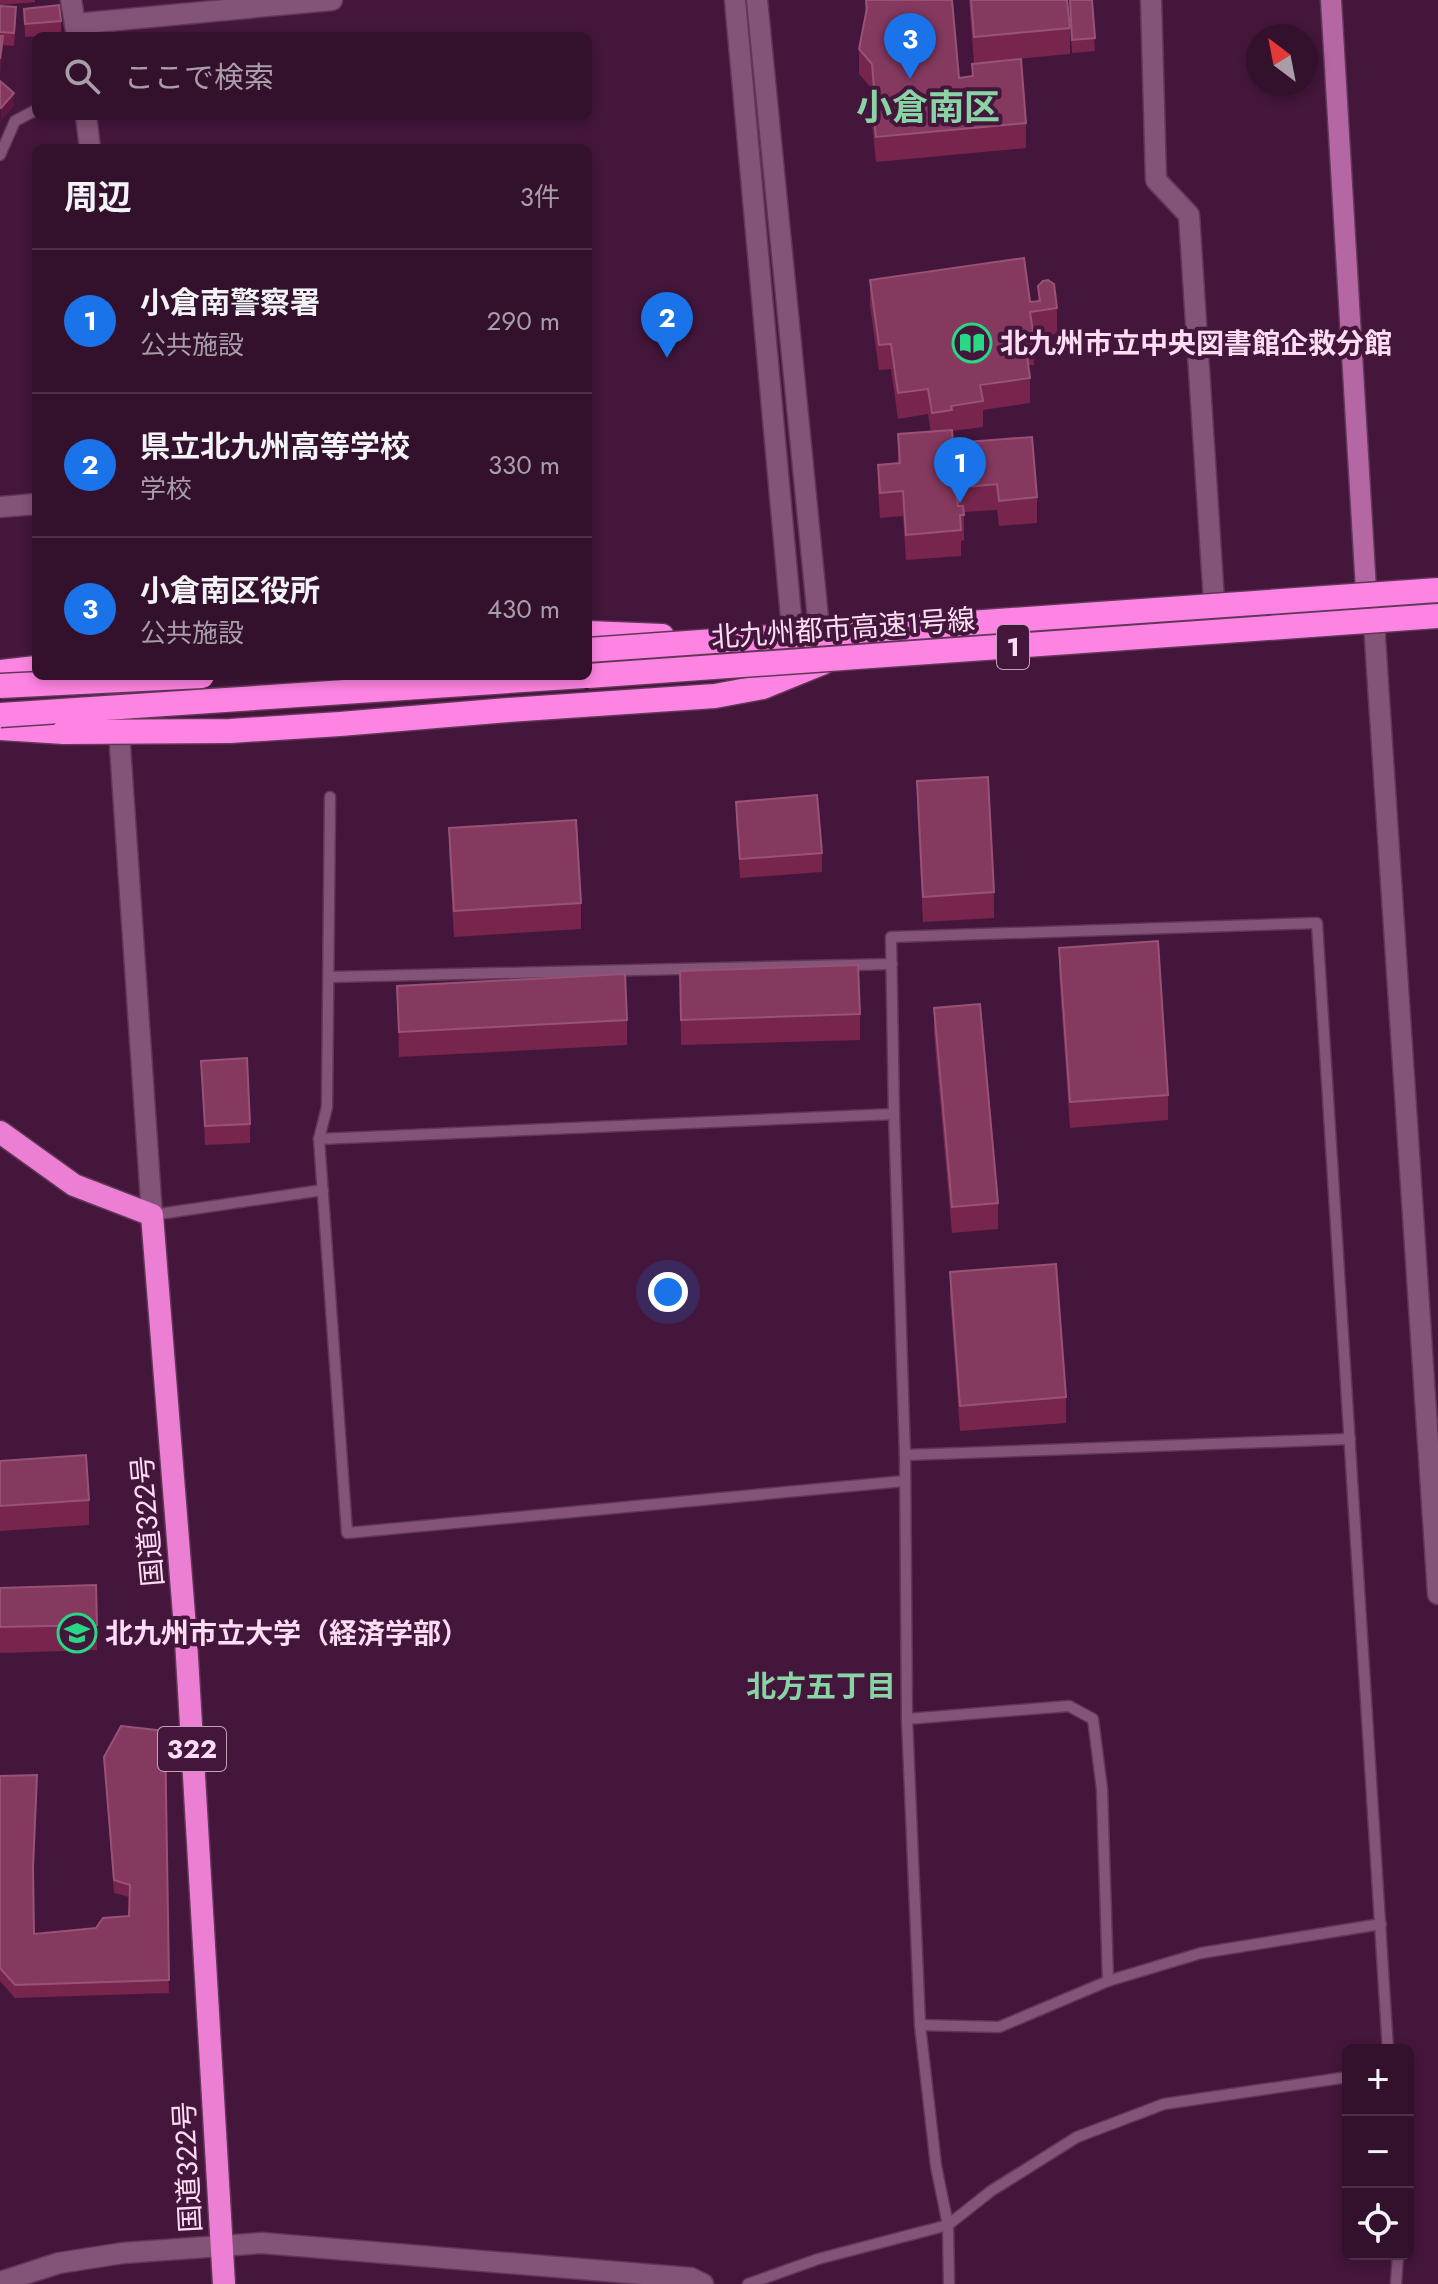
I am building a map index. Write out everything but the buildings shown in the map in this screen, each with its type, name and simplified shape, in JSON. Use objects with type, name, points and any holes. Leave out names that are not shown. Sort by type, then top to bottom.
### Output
[{"type":"highway","name":"北九州都市高速1号線","points":[[592,650],[1438,590]]},
{"type":"highway","name":"北九州都市高速1号線","points":[[592,676],[1438,616]]},
{"type":"highway","points":[[592,633],[663,636]]},
{"type":"highway","points":[[0,728],[64,732],[230,731],[715,696],[763,687],[822,663]]},
{"type":"highway","points":[[0,672],[32,668]]},
{"type":"highway","points":[[0,686],[121,680]]},
{"type":"highway","name":"北九州都市高速1号線","points":[[0,715],[526,680]]},
{"type":"highway","points":[[0,1132],[74,1185],[152,1215]]},
{"type":"highway","name":"国道322号","points":[[152,1215],[186,1640],[224,2284]]},
{"type":"main road","points":[[1331,0],[1366,590],[1374,623]]},
{"type":"street","points":[[71,0],[76,30],[332,0]]},
{"type":"street","points":[[735,0],[796,666]]},
{"type":"street","points":[[757,0],[822,663]]},
{"type":"street","points":[[1151,0],[1156,180],[1189,215],[1214,601]]},
{"type":"street","points":[[86,120],[90,144]]},
{"type":"street","points":[[0,507],[32,504]]},
{"type":"street","points":[[1374,623],[1438,1594]]},
{"type":"street","points":[[117,680],[152,1215]]},
{"type":"street","points":[[0,2282],[59,2263],[123,2253],[262,2243],[691,2278],[703,2284]]},
{"type":"lane","points":[[0,155],[15,121],[32,112]]},
{"type":"lane","points":[[330,797],[327,1107],[319,1139],[347,1533],[905,1481]]},
{"type":"lane","points":[[949,2284],[948,2225],[936,2166],[920,2025],[907,1719],[905,1455],[891,937],[1317,923],[1388,2044]]},
{"type":"lane","points":[[330,977],[892,964]]},
{"type":"lane","points":[[319,1139],[894,1114]]},
{"type":"lane","points":[[152,1215],[323,1190]]},
{"type":"lane","points":[[905,1455],[1350,1439]]},
{"type":"lane","points":[[907,1719],[1069,1706],[1093,1719],[1102,1789],[1108,1981]]},
{"type":"lane","points":[[920,2025],[999,2027],[1108,1981],[1201,1953],[1381,1924]]},
{"type":"lane","points":[[748,2284],[818,2259],[948,2225],[991,2191],[1077,2137],[1164,2104],[1342,2078]]},
{"type":"lane","points":[[1396,2284],[1398,2260]]},
{"type":"place","name":"小倉南区役所","points":[[910,79]]},
{"type":"place","name":"北九州市立中央図書館企救分館","points":[[972,343]]},
{"type":"place","name":"県立北九州高等学校","points":[[667,358]]},
{"type":"place","name":"小倉南警察署","points":[[960,503]]},
{"type":"place","name":"北九州市立大学（経済学部）","points":[[77,1633]]},
{"type":"district","name":"小倉南区","points":[[928,107]]},
{"type":"district","name":"北方五丁目","points":[[821,1687]]}]
